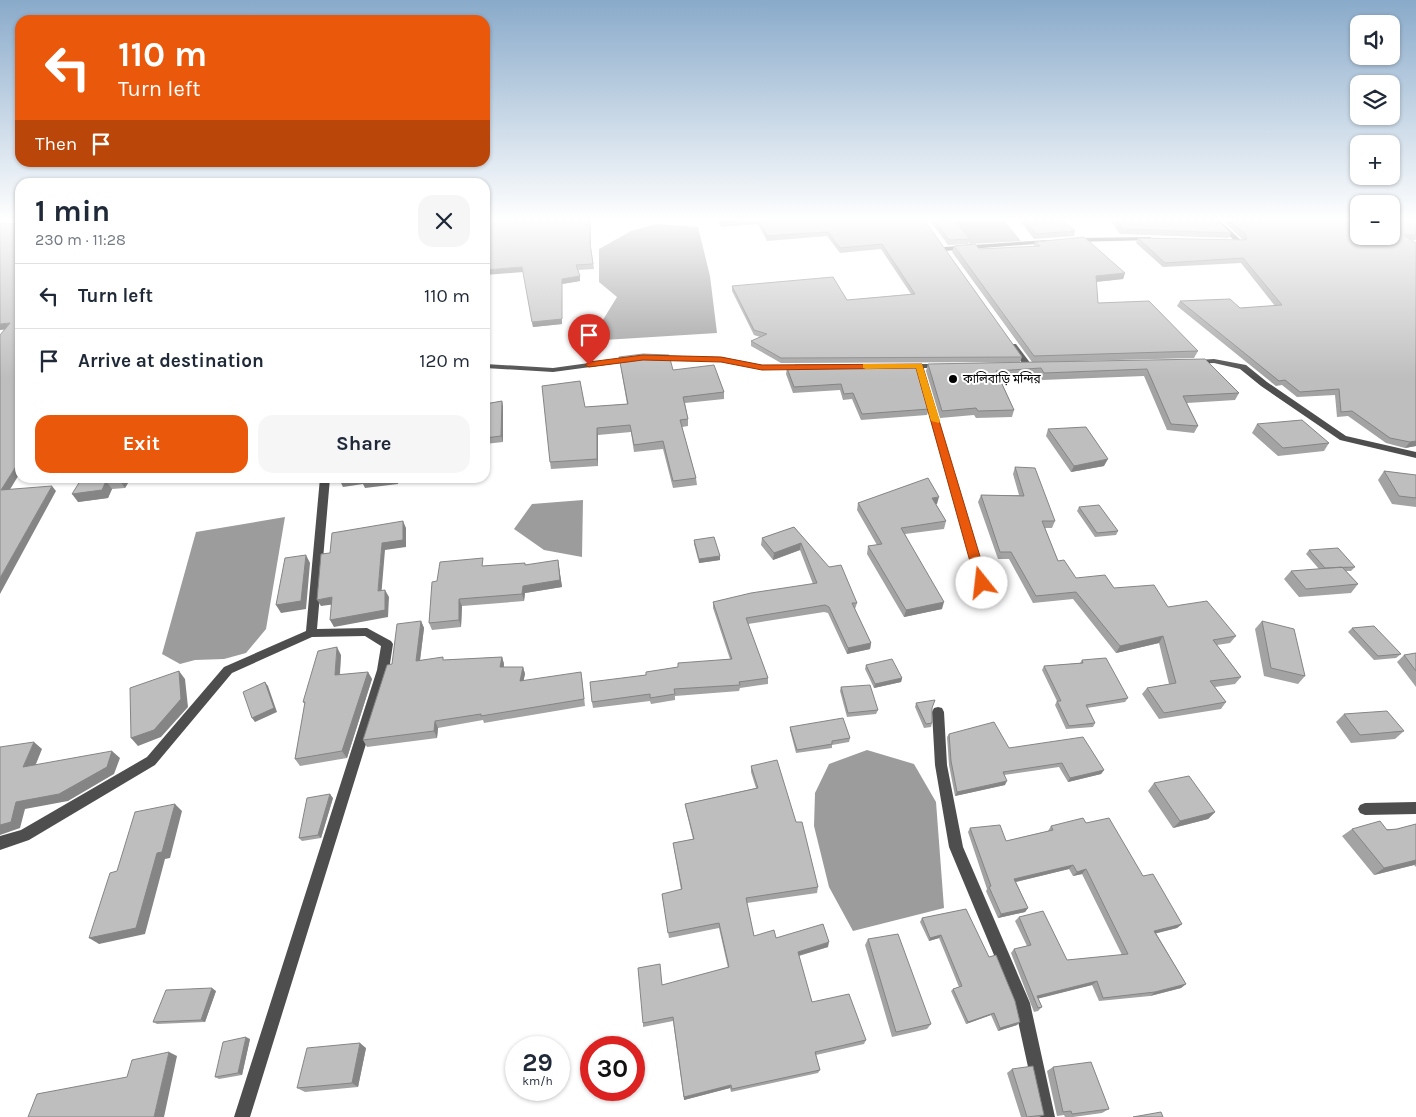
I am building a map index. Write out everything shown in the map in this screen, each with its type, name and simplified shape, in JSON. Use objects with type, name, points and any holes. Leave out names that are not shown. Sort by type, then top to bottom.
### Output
[{"type":"street","points":[[1008,339],[1030,366]]},
{"type":"street","points":[[490,366],[553,370],[643,357],[721,360],[762,367],[821,367]]},
{"type":"street","points":[[1188,362],[1214,361],[1242,367],[1343,438],[1416,455]]},
{"type":"street","points":[[890,366],[947,366]]},
{"type":"street","points":[[919,366],[982,583]]},
{"type":"street","points":[[1020,366],[1047,366]]},
{"type":"street","points":[[311,633],[325,483]]},
{"type":"street","points":[[0,843],[24,835],[151,761],[228,670],[311,633],[367,632],[387,644],[383,670],[242,1117]]},
{"type":"street","points":[[938,712],[941,765],[956,847],[1022,1003],[1048,1117]]},
{"type":"street","points":[[1365,809],[1416,808]]},
{"type":"shaded area","points":[[599,273],[709,273],[717,333],[604,340],[601,323],[617,297],[599,282]]},
{"type":"shaded area","points":[[583,500],[582,557],[544,550],[514,529],[532,504]]},
{"type":"shaded area","points":[[285,517],[266,629],[246,653],[224,659],[195,660],[180,664],[162,654],[196,532]]},
{"type":"shaded area","points":[[867,750],[914,764],[936,802],[944,908],[853,931],[829,887],[814,826],[815,793],[829,764]]},
{"type":"building","points":[[0,273],[15,273],[15,468],[1,490],[52,486],[0,578],[0,335],[10,323],[0,324]]},
{"type":"building","points":[[523,273],[579,273],[580,276],[562,279],[562,319],[532,322]]},
{"type":"building","points":[[901,273],[962,273],[1022,357],[781,358],[751,341],[767,334],[754,330],[732,286],[833,277],[847,300],[915,294]]},
{"type":"building","points":[[974,273],[1124,273],[1096,276],[1098,303],[1149,301],[1198,351],[1034,356]]},
{"type":"building","points":[[1256,273],[1416,273],[1416,441],[1410,442],[1390,438],[1352,411],[1341,412],[1339,389],[1300,392],[1285,380],[1279,381],[1180,301],[1230,299],[1240,308],[1282,305]]},
{"type":"building","points":[[643,354],[669,355],[673,370],[714,365],[724,392],[683,397],[688,419],[680,420],[696,478],[673,481],[663,441],[634,445],[630,425],[597,428],[597,459],[550,462],[542,386],[580,381],[585,407],[628,404],[619,357]]},
{"type":"building","points":[[1205,359],[1239,393],[1183,396],[1198,426],[1171,424],[1147,369],[1044,373],[1041,368],[996,371],[1014,410],[978,411],[976,408],[942,411],[928,364]]},
{"type":"building","points":[[795,365],[916,365],[929,409],[862,414],[853,393],[844,394],[841,384],[794,387],[787,368],[799,367]]},
{"type":"building","points":[[502,401],[501,436],[490,437],[490,403]]},
{"type":"building","points":[[1302,420],[1329,443],[1283,448],[1257,424]]},
{"type":"building","points":[[1086,427],[1108,459],[1074,466],[1048,429]]},
{"type":"building","points":[[1015,467],[1035,468],[1055,521],[1042,521],[1058,561],[1064,560],[1076,578],[1105,575],[1114,588],[1154,585],[1168,607],[1207,601],[1236,636],[1213,640],[1241,677],[1210,681],[1226,702],[1164,713],[1147,688],[1176,683],[1163,636],[1120,646],[1076,592],[1036,596],[1011,552],[1000,552],[981,495],[1024,496]]},
{"type":"building","points":[[1384,471],[1416,475],[1416,498],[1399,496]]},
{"type":"building","points":[[928,478],[939,497],[932,498],[946,521],[901,528],[944,602],[906,610],[868,546],[882,544],[858,503]]},
{"type":"building","points":[[79,483],[105,483],[102,490],[72,494]]},
{"type":"building","points":[[1099,505],[1118,531],[1097,533],[1079,507]]},
{"type":"building","points":[[403,521],[403,540],[382,543],[378,591],[385,590],[385,610],[330,620],[332,597],[317,600],[321,554],[330,553],[332,533]]},
{"type":"building","points":[[794,527],[829,567],[841,565],[857,603],[852,603],[871,643],[848,648],[829,607],[825,605],[746,618],[768,678],[739,682],[740,685],[674,689],[675,694],[650,698],[650,694],[592,702],[590,682],[646,675],[646,672],[678,667],[678,663],[732,659],[713,602],[751,593],[817,583],[801,543],[774,553],[762,538]]},
{"type":"building","points":[[714,537],[720,556],[699,559],[694,540]]},
{"type":"building","points":[[1338,548],[1355,567],[1325,568],[1309,550]]},
{"type":"building","points":[[306,555],[301,601],[276,605],[285,558]]},
{"type":"building","points":[[483,558],[482,566],[525,563],[525,565],[558,560],[560,580],[523,586],[522,594],[459,599],[459,620],[429,623],[432,582],[437,581],[440,562]]},
{"type":"building","points":[[1342,567],[1358,584],[1306,589],[1291,571]]},
{"type":"building","points":[[421,621],[416,661],[443,657],[443,660],[502,657],[500,667],[523,667],[520,681],[581,672],[584,699],[481,716],[481,714],[435,721],[434,731],[363,740],[387,665],[392,664],[397,624]]},
{"type":"building","points":[[1262,621],[1294,629],[1305,676],[1271,668]]},
{"type":"building","points":[[1374,626],[1401,654],[1378,656],[1352,628]]},
{"type":"building","points":[[337,647],[335,675],[368,672],[342,751],[295,759],[305,702],[303,702],[318,651]]},
{"type":"building","points":[[1416,653],[1416,671],[1404,655]]},
{"type":"building","points":[[1106,658],[1128,698],[1086,705],[1095,723],[1069,726],[1057,701],[1061,701],[1044,666],[1083,663],[1082,660]]},
{"type":"building","points":[[892,659],[902,678],[875,684],[866,665]]},
{"type":"building","points":[[179,671],[181,699],[154,730],[131,738],[130,688]]},
{"type":"building","points":[[265,682],[274,708],[252,718],[243,692]]},
{"type":"building","points":[[870,685],[878,710],[848,713],[841,687]]},
{"type":"building","points":[[935,700],[932,708],[932,723],[926,724],[916,703]]},
{"type":"building","points":[[1387,711],[1404,731],[1360,735],[1344,714]]},
{"type":"building","points":[[843,718],[850,738],[832,741],[832,744],[797,750],[790,727]]},
{"type":"building","points":[[994,722],[1009,748],[1083,737],[1104,770],[1070,778],[1062,763],[1003,772],[1007,781],[957,792],[951,761],[949,734]]},
{"type":"building","points":[[34,742],[23,767],[112,751],[107,767],[59,794],[16,802],[11,822],[0,825],[0,747]]},
{"type":"building","points":[[777,760],[796,822],[802,822],[818,887],[746,898],[754,936],[774,930],[776,938],[823,924],[829,942],[798,952],[812,1002],[849,994],[866,1040],[815,1052],[820,1070],[732,1089],[731,1085],[684,1097],[673,1017],[643,1023],[638,968],[660,964],[662,985],[729,967],[719,923],[668,933],[662,894],[682,889],[673,843],[694,839],[685,804],[758,788],[751,766]]},
{"type":"building","points":[[1189,776],[1215,812],[1180,821],[1154,783]]},
{"type":"building","points":[[330,794],[318,835],[299,838],[307,798]]},
{"type":"building","points":[[175,804],[162,852],[157,853],[136,928],[89,938],[110,873],[117,871],[135,812]]},
{"type":"building","points":[[1083,818],[1086,823],[1109,818],[1143,876],[1153,874],[1182,924],[1154,931],[1186,984],[1155,992],[1103,998],[1097,981],[1037,996],[1042,1007],[1038,1008],[1014,949],[1031,945],[1019,917],[1043,911],[1067,960],[1128,954],[1086,869],[1077,872],[1073,865],[1014,879],[1028,908],[1001,914],[989,887],[991,886],[970,828],[1000,825],[1006,841],[1053,830],[1051,826]]},
{"type":"building","points":[[1380,821],[1387,830],[1416,824],[1416,860],[1384,868],[1352,829]]},
{"type":"building","points":[[966,909],[989,957],[996,955],[1015,1001],[1020,1022],[1000,1028],[994,1013],[968,1022],[953,989],[962,986],[941,935],[930,938],[922,918]]},
{"type":"building","points":[[898,934],[931,1024],[896,1032],[868,939]]},
{"type":"building","points":[[212,988],[201,1020],[153,1022],[166,990]]},
{"type":"building","points":[[246,1037],[238,1073],[215,1077],[223,1042]]},
{"type":"building","points":[[360,1043],[352,1083],[297,1088],[307,1048]]},
{"type":"building","points":[[169,1052],[154,1117],[28,1117],[37,1094],[127,1077],[132,1060]]},
{"type":"building","points":[[1091,1062],[1109,1109],[1072,1114],[1071,1111],[1063,1112],[1053,1067]]},
{"type":"building","points":[[1033,1066],[1044,1115],[1027,1117],[1012,1069]]},
{"type":"building","points":[[1161,1112],[1163,1117],[1133,1117]]},
{"type":"slow traffic","points":[[866,366],[919,366],[935,421]]},
{"type":"place","name":"কালিবাড়ি মন্দির","points":[[953,379]]},
{"type":"route","points":[[589,365],[643,357],[721,360],[762,367],[919,366],[982,583]]}]
